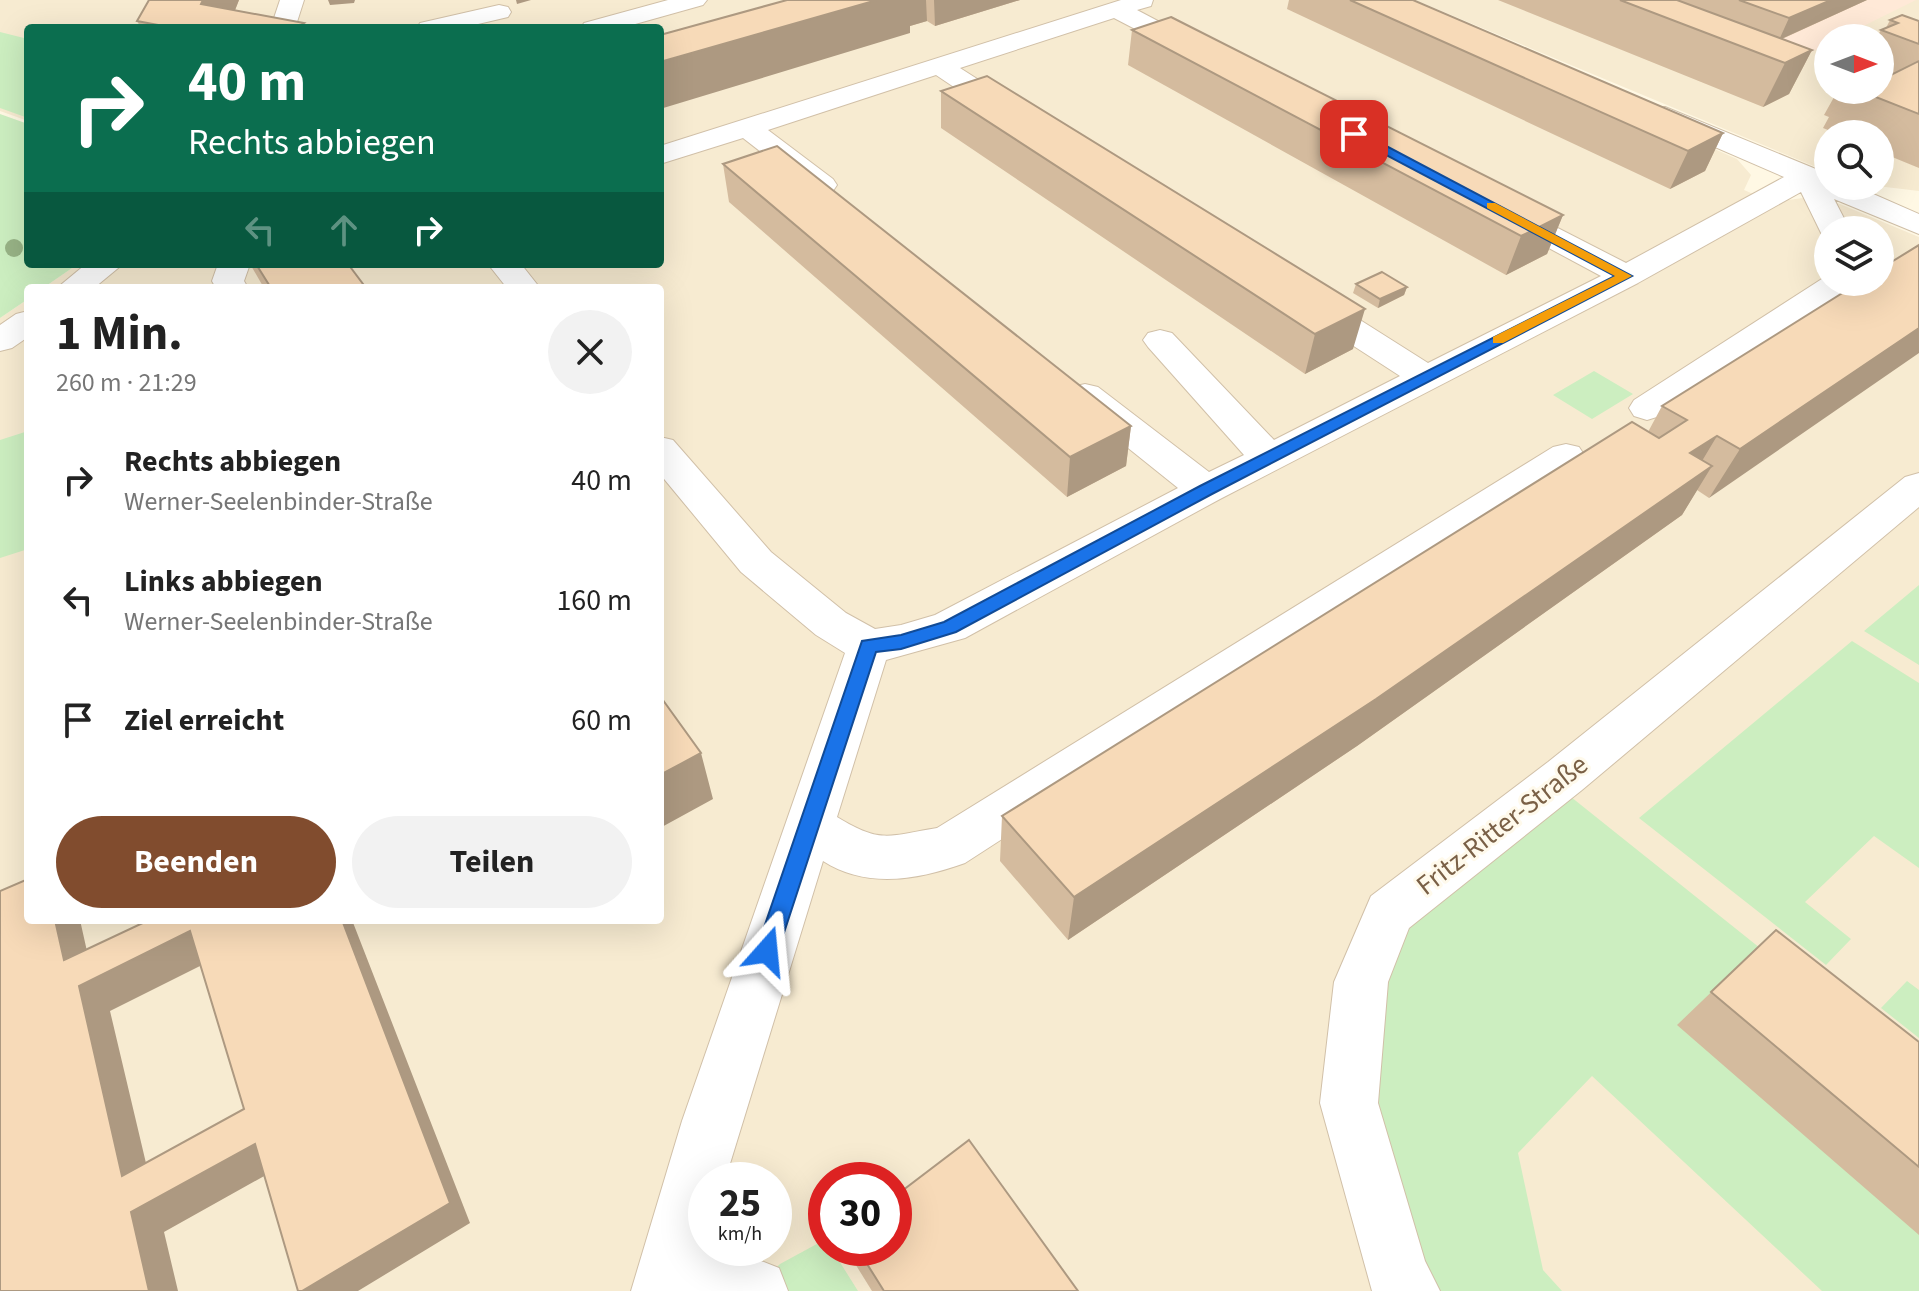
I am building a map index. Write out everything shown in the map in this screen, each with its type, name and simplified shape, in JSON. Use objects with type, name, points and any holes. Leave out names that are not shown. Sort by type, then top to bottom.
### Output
[{"type":"street","points":[[284,24],[292,0]]},
{"type":"street","points":[[608,24],[695,0]]},
{"type":"street","points":[[664,154],[1144,0]]},
{"type":"street","points":[[440,24],[491,6],[515,24]]},
{"type":"street","points":[[1116,9],[1219,63]]},
{"type":"street","points":[[939,66],[1037,129]]},
{"type":"street","points":[[1639,104],[1814,179]]},
{"type":"street","points":[[747,127],[848,206]]},
{"type":"street","points":[[664,454],[756,562],[831,624],[869,646],[901,642],[950,627],[1426,377],[1814,186]]},
{"type":"street","points":[[1482,200],[1626,276]]},
{"type":"street","points":[[1864,200],[1918,223]]},
{"type":"street","points":[[79,284],[101,268]]},
{"type":"street","points":[[507,268],[521,284]]},
{"type":"street","points":[[1288,289],[1426,377]]},
{"type":"street","points":[[1647,408],[1819,296]]},
{"type":"street","points":[[0,341],[24,324]]},
{"type":"street","points":[[1160,340],[1269,458]]},
{"type":"street","points":[[1066,379],[1206,490]]},
{"type":"street","points":[[808,825],[854,854],[884,859],[947,848],[1566,456]]},
{"type":"street","name":"Fritz-Ritter-Straße","points":[[1408,1291],[1398,1277],[1349,1103],[1361,982],[1389,913],[1565,776],[1919,486]]},
{"type":"street","points":[[756,1291],[666,1279],[711,1121],[869,646]]},
{"type":"shaded area","points":[[0,0],[1378,0],[1737,159],[1751,175],[1744,190],[1772,202],[1803,198],[1835,202],[1869,216],[1814,216],[1814,296],[1894,296],[1894,227],[1919,237],[1919,1291],[0,1291],[0,318],[24,302],[24,924],[664,924],[664,284],[49,284],[72,268],[664,268],[664,24],[24,24],[24,120],[0,111]]},
{"type":"shaded area","points":[[1415,0],[1919,0],[1919,191],[1894,188],[1894,120],[1814,120],[1814,166]]},
{"type":"shaded area","points":[[1565,0],[1916,0],[1867,24],[1814,24],[1814,51],[1791,62]]},
{"type":"green space","points":[[0,32],[24,38],[24,117],[0,108]]},
{"type":"green space","points":[[0,114],[24,123],[24,268],[72,268],[49,284],[24,284],[24,302],[0,318]]},
{"type":"green space","points":[[1594,371],[1633,394],[1592,419],[1553,395]]},
{"type":"green space","points":[[24,432],[24,550],[0,558],[0,440]]},
{"type":"green space","points":[[1919,585],[1919,665],[1864,631]]},
{"type":"green space","points":[[1852,641],[1919,683],[1919,868],[1874,836],[1805,902],[1851,939],[1826,965],[1639,818]]},
{"type":"green space","points":[[1566,793],[1919,1075],[1919,1291],[1822,1291],[1592,1076],[1518,1153],[1543,1270],[1562,1291],[1436,1291],[1430,1280],[1378,1104],[1382,989],[1409,916]]},
{"type":"green space","points":[[1907,981],[1919,990],[1919,1038],[1881,1008]]},
{"type":"green space","points":[[808,1249],[808,1266],[842,1266],[858,1291],[752,1291],[778,1266],[792,1266],[792,1257]]},
{"type":"building","points":[[149,0],[203,0],[201,4],[304,23],[153,24],[137,21]]},
{"type":"building","points":[[787,0],[877,0],[664,61],[664,34]]},
{"type":"building","points":[[1350,0],[1413,0],[1723,133],[1688,151]]},
{"type":"building","points":[[1620,0],[1677,0],[1812,50],[1785,63]]},
{"type":"building","points":[[1739,0],[1831,0],[1789,18]]},
{"type":"building","points":[[1902,15],[1919,21],[1919,44],[1894,35],[1894,25],[1898,23],[1890,20]]},
{"type":"building","points":[[1171,17],[1563,215],[1521,236],[1132,30]]},
{"type":"building","points":[[1919,61],[1919,114],[1894,104],[1894,74]]},
{"type":"building","points":[[987,76],[1365,309],[1315,334],[941,91]]},
{"type":"building","points":[[777,146],[1131,426],[1070,457],[723,164]]},
{"type":"building","points":[[1919,245],[1919,328],[1740,449],[1717,436],[1690,453],[1712,466],[1376,699],[1074,897],[1002,816],[1632,422],[1659,438],[1687,420],[1662,406],[1838,296],[1894,296],[1894,260]]},
{"type":"building","points":[[258,268],[351,268],[363,284],[268,284]]},
{"type":"building","points":[[1382,272],[1407,287],[1380,299],[1356,284]]},
{"type":"building","points":[[664,702],[701,753],[664,773]]},
{"type":"building","points":[[24,881],[24,924],[56,924],[64,960],[140,924],[344,924],[450,1203],[298,1291],[255,1144],[131,1212],[149,1291],[0,1291],[0,891]],"holes":[[[190,931],[244,1109],[122,1176],[79,986]]]},
{"type":"building","points":[[1776,930],[1919,1042],[1919,1167],[1711,992]]},
{"type":"building","points":[[969,1140],[1078,1291],[884,1291],[868,1266],[912,1266],[912,1183]]},
{"type":"slow traffic","points":[[1491,205],[1626,276],[1498,340]]},
{"type":"route","points":[[767,951],[869,646],[901,642],[950,627],[1206,490],[1626,276],[1354,134]]}]
